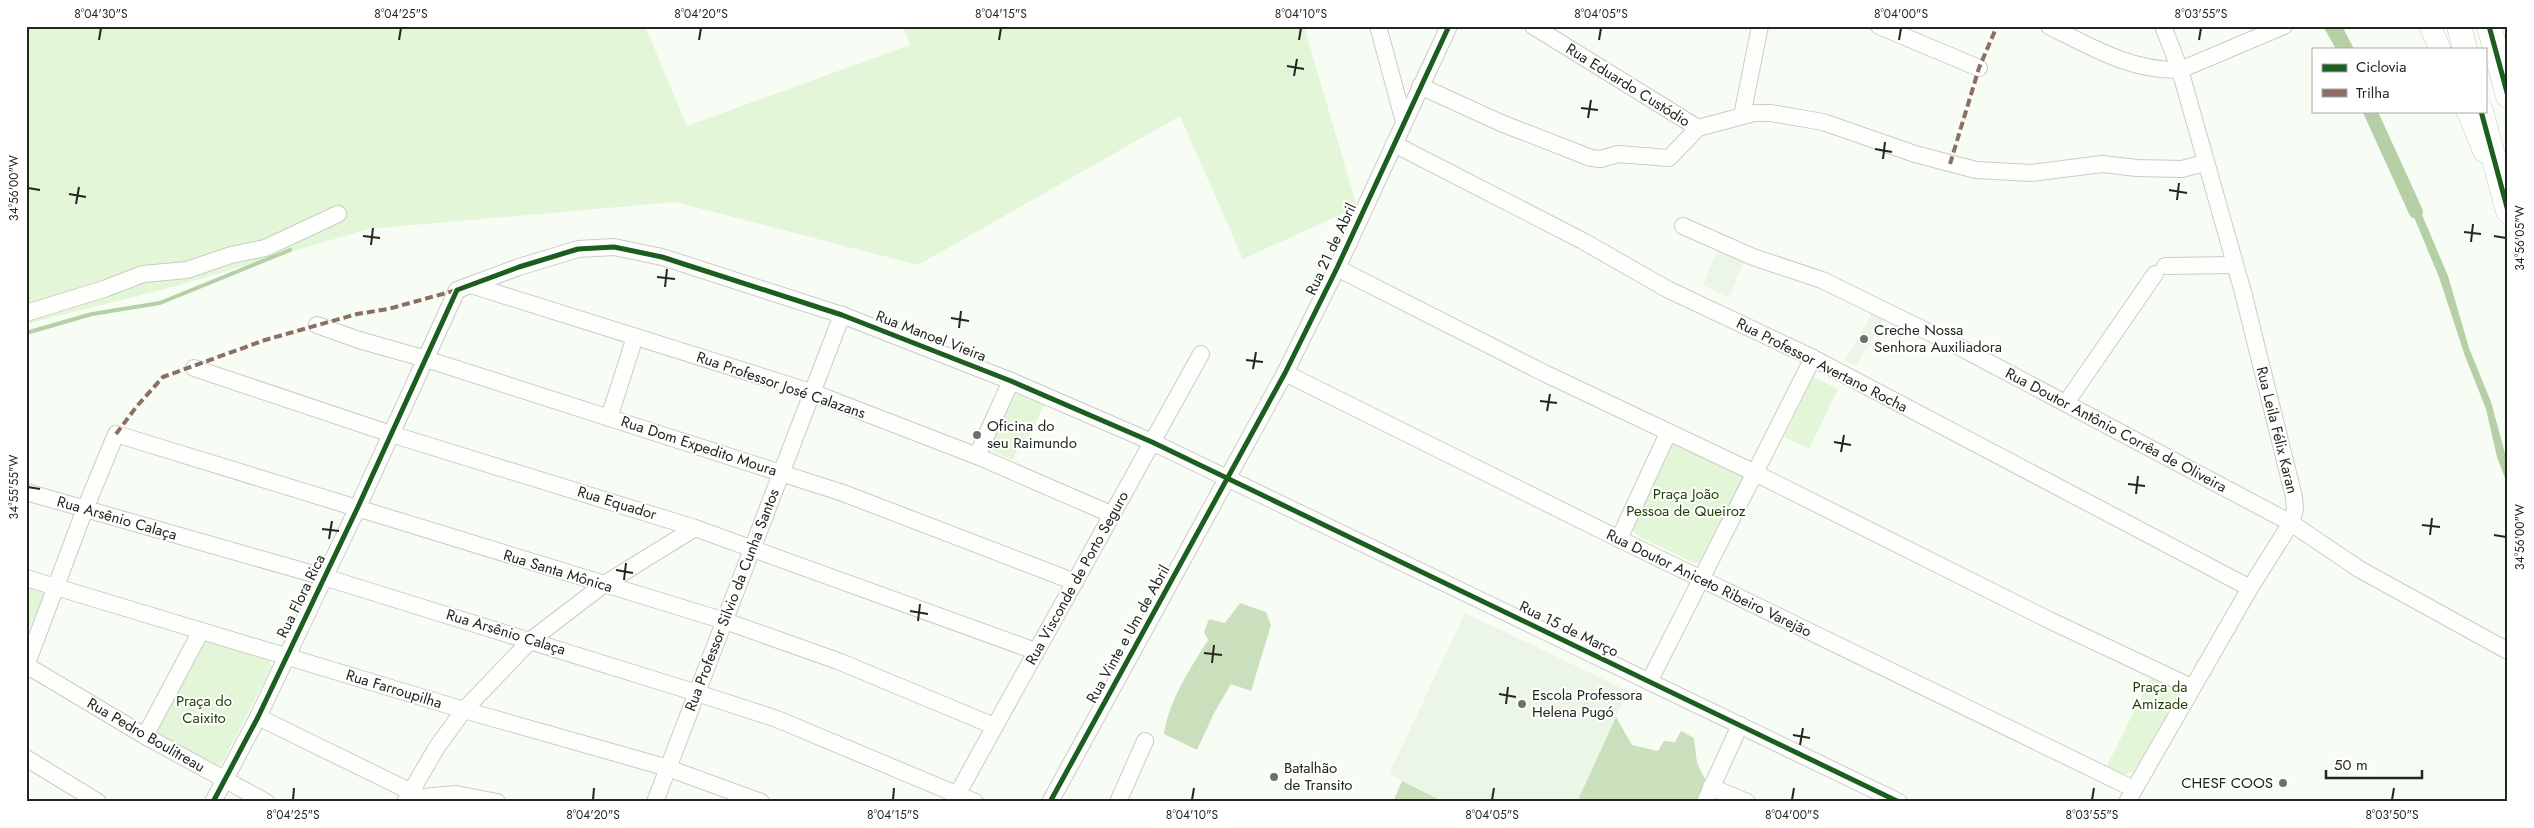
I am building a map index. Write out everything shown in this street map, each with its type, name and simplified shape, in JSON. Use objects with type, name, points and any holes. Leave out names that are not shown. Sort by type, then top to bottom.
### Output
[{"type":"highway","points":[[2489,26],[2505,74],[2508,96]]},
{"type":"highway","points":[[2481,112],[2506,207]]},
{"type":"main road","points":[[2430,26],[2440,48]]},
{"type":"main road","points":[[2466,112],[2506,207]]},
{"type":"street","points":[[1378,26],[1404,122]]},
{"type":"street","name":"Rua 21 de Abril","points":[[1229,478],[1285,373],[1337,268],[1449,26]]},
{"type":"street","name":"Rua Eduardo Custódio","points":[[1533,26],[1698,128]]},
{"type":"street","points":[[1742,116],[1760,26]]},
{"type":"street","points":[[1879,26],[1979,68]]},
{"type":"street","points":[[2049,26],[2123,62],[2151,69],[2180,70],[2284,26]]},
{"type":"street","name":"Rua Leila Félix Karan","points":[[2130,796],[2191,687],[2291,523],[2295,509],[2294,497],[2235,264],[2180,70],[2163,26]]},
{"type":"street","points":[[1420,86],[1501,123],[1598,160],[1618,154],[1669,158],[1698,128],[1742,116],[1771,112],[1823,122],[1915,154],[1976,170],[2031,173],[2102,164],[2137,168],[2182,169],[2205,163]]},
{"type":"street","name":"Rua Professor Avertano Rocha","points":[[1394,144],[1583,241],[1667,289],[1813,358],[2250,588]]},
{"type":"street","points":[[26,313],[104,290],[143,274],[187,270],[231,255],[265,248],[338,214]]},
{"type":"street","name":"Rua Doutor Antônio Corrêa de Oliveira","points":[[1683,226],[1753,257],[1822,280],[1956,346],[2291,523],[2359,570],[2508,651]]},
{"type":"street","name":"Rua Manoel Vieira","points":[[464,287],[518,267],[578,250],[614,246],[662,257],[842,315],[1011,381],[1152,442],[1229,478]]},
{"type":"street","points":[[2066,403],[2160,270],[2235,264]]},
{"type":"street","points":[[1337,268],[2049,620],[2191,687]]},
{"type":"street","name":"Rua Professor José Calazans","points":[[464,287],[635,337],[811,392],[977,456],[1113,514]]},
{"type":"street","name":"Rua Flora Rica","points":[[213,802],[258,717],[426,359],[464,287]]},
{"type":"street","name":"Rua Professor Silvio da Cunha Santos","points":[[655,802],[842,315]]},
{"type":"street","name":"Rua Dom Expedito Moura","points":[[318,325],[358,340],[426,359],[781,472],[842,493],[1075,582]]},
{"type":"street","points":[[609,418],[635,337]]},
{"type":"street","name":"Rua Visconde de Porto Seguro","points":[[955,798],[1201,354]]},
{"type":"street","points":[[1649,682],[1813,358]]},
{"type":"street","name":"Rua Equador","points":[[194,368],[391,434],[752,547],[1035,651]]},
{"type":"street","name":"Rua Doutor Aniceto Ribeiro Varejão","points":[[1285,373],[1619,539],[1702,578],[2130,796]]},
{"type":"street","points":[[977,456],[1011,381]]},
{"type":"street","points":[[1619,539],[1668,433]]},
{"type":"street","name":"Rua Santa Mônica","points":[[85,509],[116,434],[724,621],[838,660],[994,726]]},
{"type":"street","name":"Rua 15 de Março","points":[[1229,478],[1899,802]]},
{"type":"street","name":"Rua Vinte e Um de Abril","points":[[1050,802],[1229,478]]},
{"type":"street","name":"Rua Arsênio Calaça","points":[[26,492],[324,577],[698,693],[777,720],[955,798],[975,802]]},
{"type":"street","points":[[26,665],[85,509]]},
{"type":"street","points":[[418,798],[438,747],[464,710],[531,640],[602,585],[695,528]]},
{"type":"street","name":"Rua Farroupilha","points":[[26,578],[464,710],[668,768],[761,802]]},
{"type":"street","points":[[145,736],[201,631]]},
{"type":"street","name":"Rua Pedro Boulitreau","points":[[26,665],[145,736],[266,802]]},
{"type":"street","points":[[258,717],[418,798],[456,794],[497,802]]},
{"type":"street","points":[[1740,725],[1708,794],[1747,802]]},
{"type":"street","points":[[1118,802],[1146,741]]},
{"type":"street","points":[[26,758],[98,802]]},
{"type":"shaded area","points":[[2323,26],[2342,26],[2353,48],[2335,48]]},
{"type":"shaded area","points":[[2412,191],[2448,276],[2469,348],[2491,402],[2508,464],[2508,486],[2497,457],[2486,409],[2465,356],[2439,277],[2406,198]]},
{"type":"shaded area","points":[[1719,246],[1745,257],[1729,298],[1703,285]]},
{"type":"shaded area","name":"Creche Nossa Senhora Auxiliadora","points":[[1873,312],[1884,318],[1856,366],[1845,360]]},
{"type":"shaded area","points":[[1240,603],[1266,612],[1271,625],[1251,691],[1231,684],[1214,713],[1197,750],[1164,734],[1170,709],[1181,685],[1208,640],[1204,632],[1209,619],[1225,623]]},
{"type":"shaded area","name":"Escola Professora Helena Pugó","points":[[1465,613],[1628,691],[1577,802],[1444,802],[1389,774]]},
{"type":"shaded area","points":[[1616,717],[1632,745],[1658,751],[1664,741],[1675,742],[1681,731],[1694,738],[1697,763],[1706,781],[1697,802],[1577,802]]},
{"type":"shaded area","points":[[1402,781],[1444,802],[1393,802]]},
{"type":"green space","points":[[26,26],[645,26],[687,126],[910,45],[903,26],[1304,26],[1357,207],[1243,259],[1180,116],[918,265],[675,202],[368,229],[169,288],[26,324]]},
{"type":"green space","points":[[1813,377],[1838,389],[1809,449],[1784,437]]},
{"type":"green space","points":[[1013,390],[1047,400],[1026,441],[1022,439],[1013,460],[992,451],[989,447]]},
{"type":"green space","name":"Praça João Pessoa de Queiroz","points":[[1673,441],[1742,474],[1743,478],[1699,563],[1694,563],[1638,536],[1630,527]]},
{"type":"green space","points":[[26,582],[45,589],[45,595],[26,634]]},
{"type":"green space","name":"Praça do Caixito","points":[[194,637],[268,658],[272,666],[221,765],[215,765],[155,731]]},
{"type":"green space","name":"Praça da Amizade","points":[[2153,673],[2178,688],[2178,695],[2134,772],[2124,774],[2107,766]]},
{"type":"waterway","points":[[2370,112],[2416,212]]},
{"type":"waterway","points":[[26,333],[92,314],[160,303],[290,250]]},
{"type":"marked path","points":[[1950,164],[1979,68],[1997,26]]},
{"type":"marked path","points":[[116,434],[137,406],[163,377],[265,340],[357,314],[388,309],[457,290]]},
{"type":"cycle path","points":[[1050,802],[1285,373],[1337,268],[1449,26]]},
{"type":"cycle path","points":[[2489,26],[2508,96]]},
{"type":"cycle path","points":[[2481,112],[2508,211]]},
{"type":"cycle path","points":[[213,802],[258,717],[357,509],[457,290],[519,267],[578,249],[614,247],[662,257],[842,315],[1011,381],[1152,442],[1899,802]]},
{"type":"place","name":"Creche Nossa Senhora Auxiliadora","points":[[1864,339]]},
{"type":"place","name":"Oficina do seu Raimundo","points":[[977,435]]},
{"type":"place","name":"Escola Professora Helena Pugó","points":[[1522,704]]},
{"type":"place","name":"Batalhão de Transito","points":[[1274,777]]},
{"type":"place","name":"CHESF COOS","points":[[2283,783]]}]
